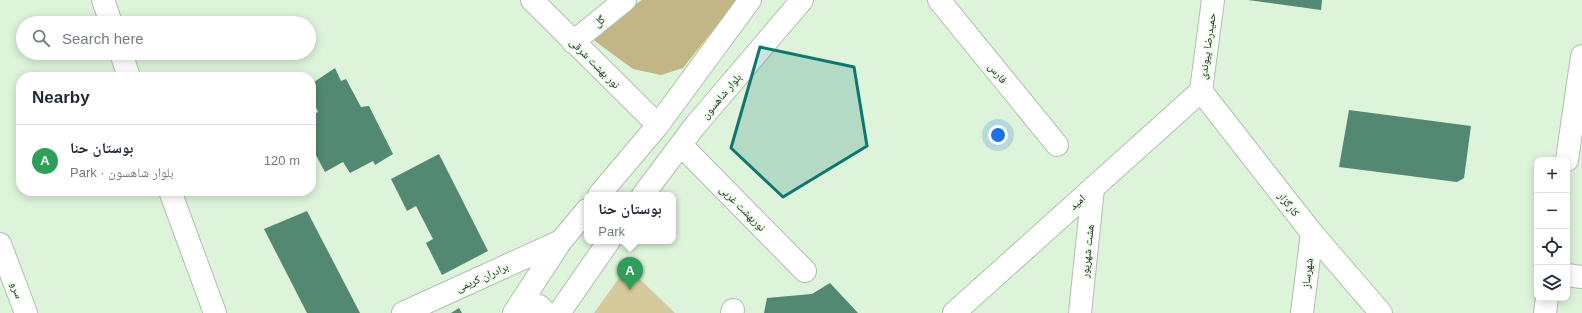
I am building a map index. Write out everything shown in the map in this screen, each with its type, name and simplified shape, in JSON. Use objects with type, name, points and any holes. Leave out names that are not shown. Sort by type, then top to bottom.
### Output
[{"type":"street","points":[[103,0],[109,16]]},
{"type":"street","name":"نور بهشت شرقی","points":[[532,0],[658,125]]},
{"type":"street","name":"گل","points":[[573,42],[625,0]]},
{"type":"street","points":[[602,192],[658,125],[750,0]]},
{"type":"street","name":"بلوار شاهسون","points":[[646,192],[681,145],[802,0]]},
{"type":"street","name":"فارس","points":[[938,0],[1056,145]]},
{"type":"street","name":"حمیدرضا پیوندی","points":[[1201,91],[1213,0]]},
{"type":"street","points":[[1567,157],[1582,56]]},
{"type":"street","points":[[123,60],[127,72]]},
{"type":"street","name":"امید","points":[[954,313],[1201,91]]},
{"type":"street","name":"کارگزار","points":[[1201,91],[1312,233],[1381,313]]},
{"type":"street","name":"نوربهشت غربی","points":[[681,145],[805,271]]},
{"type":"street","name":"هشت شهریور","points":[[1080,313],[1093,188]]},
{"type":"street","points":[[172,196],[215,313]]},
{"type":"street","points":[[517,309],[561,241],[584,214]]},
{"type":"street","name":"شهرساز","points":[[1302,313],[1312,233]]},
{"type":"street","name":"برادران کریمی","points":[[403,313],[561,241]]},
{"type":"street","name":"سرو","points":[[0,244],[26,313]]},
{"type":"street","points":[[559,313],[607,244]]},
{"type":"street","points":[[1570,275],[1582,277]]},
{"type":"street","points":[[1545,313],[1547,301]]},
{"type":"street","points":[[517,309],[527,303],[537,304],[545,313]]},
{"type":"highlighted area","points":[[760,47],[854,67],[867,146],[783,197],[731,148]]},
{"type":"shaded area","points":[[642,0],[737,0],[683,68],[661,75],[633,69],[588,36]]},
{"type":"shaded area","points":[[627,267],[675,313],[594,313]]},
{"type":"building","points":[[1248,0],[1322,0],[1321,10]]},
{"type":"building","points":[[335,68],[341,81],[346,79],[361,107],[369,106],[393,154],[375,165],[373,161],[350,173],[343,162],[325,172],[316,155],[316,113],[318,112],[316,107],[316,81]]},
{"type":"building","points":[[1349,110],[1471,126],[1464,178],[1457,182],[1339,167]]},
{"type":"building","points":[[439,154],[488,251],[442,275],[426,243],[433,239],[416,206],[407,211],[391,179]]},
{"type":"building","points":[[307,211],[360,313],[307,313],[264,229]]},
{"type":"building","points":[[830,283],[858,313],[764,313],[767,298],[812,294]]},
{"type":"building","points":[[459,308],[462,313],[451,313]]},
{"type":"place","name":"بوستان حنا","points":[[630,290]]}]
